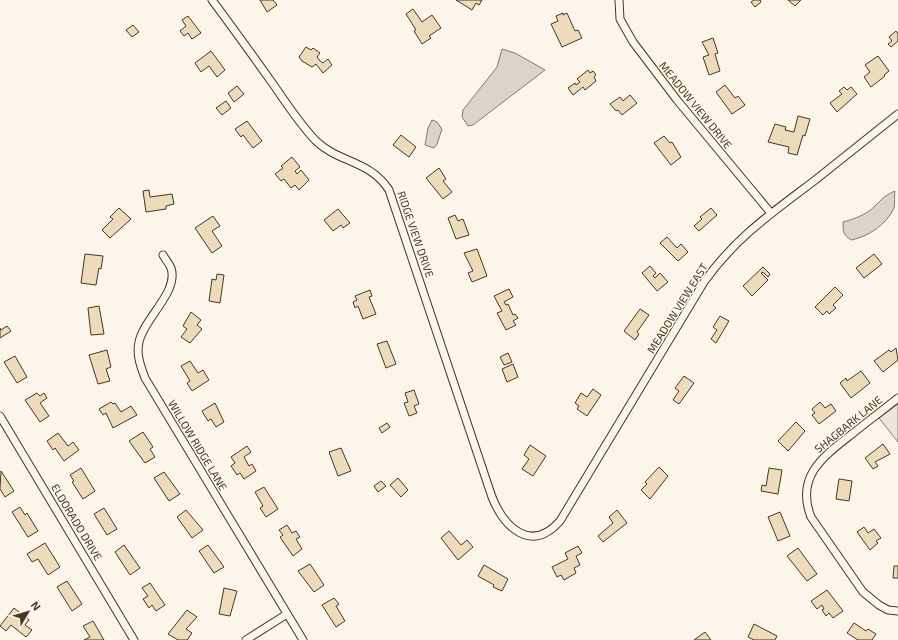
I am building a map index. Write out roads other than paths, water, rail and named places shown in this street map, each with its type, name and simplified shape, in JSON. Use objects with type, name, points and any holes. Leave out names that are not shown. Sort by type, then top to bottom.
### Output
[{"type":"street","name":"RIDGE VIEW DRIVE","points":[[212,0],[294,114],[315,139],[332,152],[368,168],[378,175],[389,190],[492,497],[505,521],[515,530]]},
{"type":"street","name":"MEADOW VIEW DRIVE","points":[[619,2],[622,24],[633,42],[682,106],[770,212]]},
{"type":"street","name":"MEADOW VIEW EAST","points":[[515,530],[529,535],[541,534],[552,528],[560,521],[704,282],[730,250],[770,212],[814,181],[898,114]]},
{"type":"street","name":"WILLOW RIDGE LANE","points":[[163,255],[171,268],[170,289],[143,330],[139,343],[139,363],[152,392],[303,640]]},
{"type":"street","name":"SHAGBARK LANE","points":[[898,398],[822,458],[811,474],[807,493],[807,507],[811,517],[863,592],[879,605],[888,610],[898,611]]},
{"type":"street","name":"ELDORADO DRIVE","points":[[0,416],[134,640]]},
{"type":"street","points":[[246,640],[287,614]]}]
